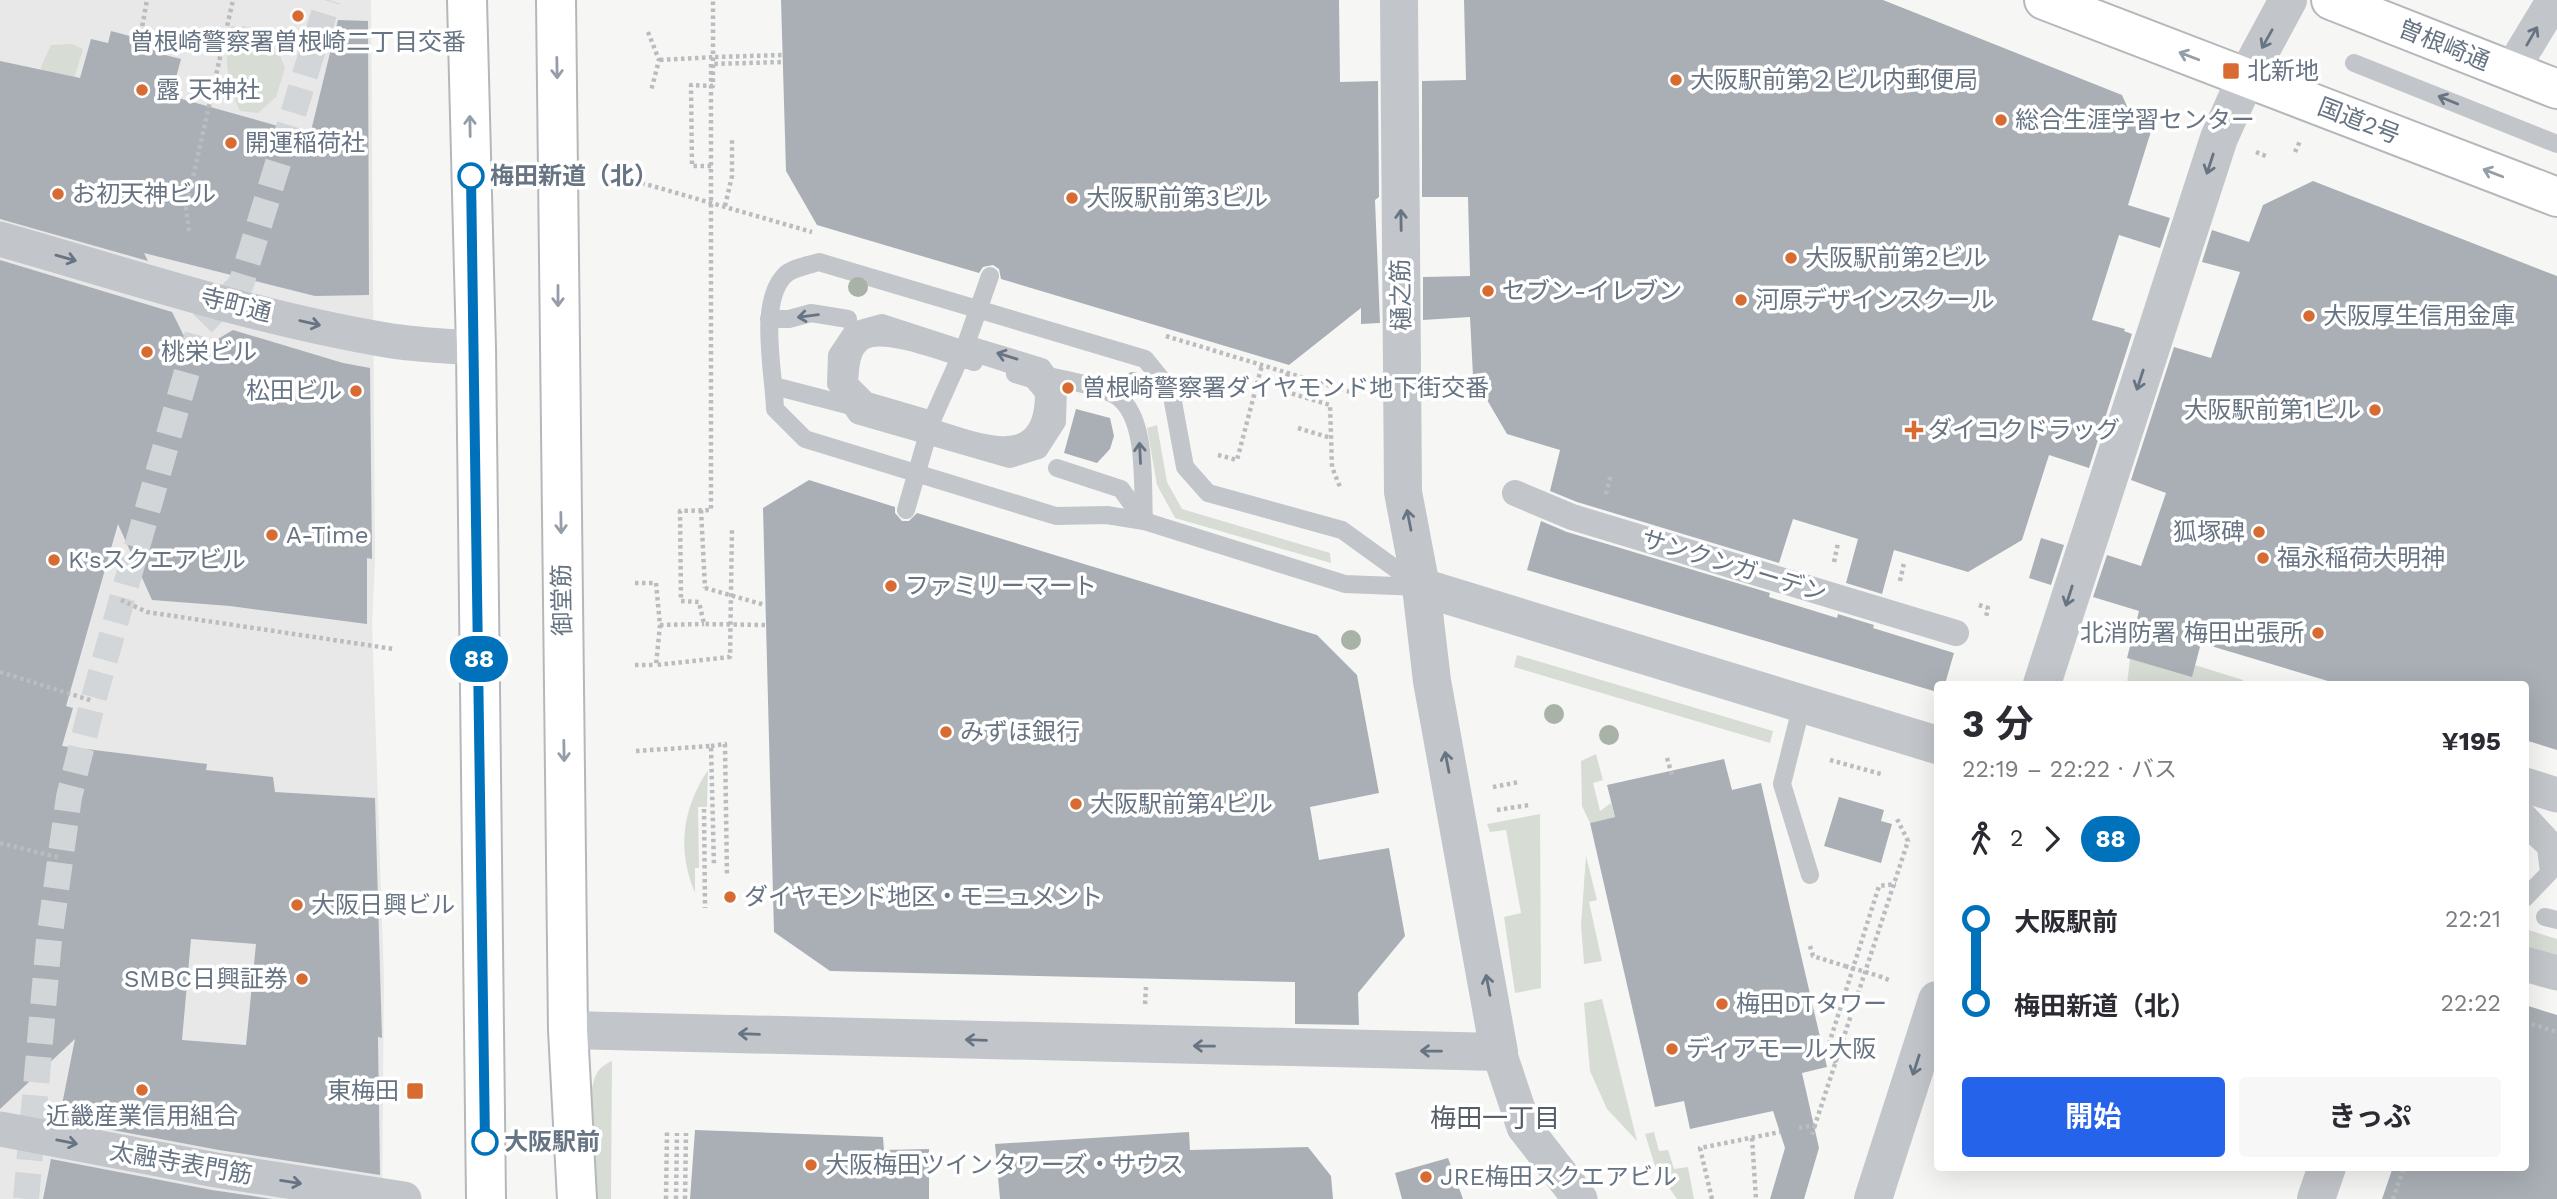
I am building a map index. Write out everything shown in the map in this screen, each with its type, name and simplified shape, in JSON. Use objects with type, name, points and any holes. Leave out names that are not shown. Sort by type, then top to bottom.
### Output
[{"type":"highway","points":[[467,0],[476,348],[486,1199]]},
{"type":"highway","name":"御堂筋","points":[[556,0],[568,1030],[577,1199]]},
{"type":"highway","name":"国道2号","points":[[2044,0],[2557,197]]},
{"type":"highway","name":"曽根崎通","points":[[2331,0],[2557,89]]},
{"type":"street","name":"樋之筋","points":[[1399,0],[1403,492],[1421,587],[1432,681],[1499,1052]]},
{"type":"street","points":[[2043,681],[2219,138],[2246,78],[2288,0]]},
{"type":"street","points":[[2511,72],[2554,0]]},
{"type":"street","name":"寺町通","points":[[0,239],[220,302],[347,332],[387,341],[476,348]]},
{"type":"street","name":"サンクンガーデン","points":[[1515,493],[1572,517],[1956,633]]},
{"type":"street","points":[[1421,587],[1934,744]]},
{"type":"street","points":[[2529,786],[2557,795]]},
{"type":"street","points":[[2529,965],[2557,973]]},
{"type":"street","points":[[1873,1199],[1934,1009]]},
{"type":"street","points":[[568,1030],[1499,1052],[1524,1127],[1580,1199]]},
{"type":"street","name":"太融寺表門筋","points":[[0,1129],[213,1185],[404,1199]]},
{"type":"street","points":[[2316,1199],[2326,1171]]},
{"type":"lane","points":[[2354,63],[2557,144]]},
{"type":"lane","points":[[819,262],[1145,359],[1171,391],[1185,467],[1208,493],[1342,530],[1421,587],[1345,584],[1144,521],[1107,515],[1056,516],[805,439],[775,409],[769,319],[772,295],[785,274],[819,262]]},
{"type":"lane","points":[[906,510],[932,420],[966,344],[989,276]]},
{"type":"lane","points":[[769,319],[789,319],[811,313],[848,319]]},
{"type":"lane","points":[[966,344],[1042,367],[1058,388],[1057,422],[1039,450],[1010,459],[857,415],[836,384],[837,355],[853,331],[882,323],[1036,373],[1116,395],[1130,409],[1139,433],[1144,521]]},
{"type":"lane","points":[[774,386],[1008,448],[1031,440],[1044,418],[1044,393],[1032,379],[882,335],[862,342],[851,360],[849,383],[867,401],[932,420]]},
{"type":"lane","points":[[1057,468],[1121,489],[1144,521]]},
{"type":"lane","points":[[1802,704],[1782,784],[1810,875]]},
{"type":"lane","points":[[2529,812],[2556,844],[2557,856]]},
{"type":"lane","points":[[2529,820],[2557,829]]},
{"type":"lane","points":[[2529,832],[2546,848],[2549,873],[2529,894]]},
{"type":"lane","points":[[2529,909],[2537,907],[2557,878]]},
{"type":"path","points":[[141,33],[147,0]]},
{"type":"path","points":[[189,231],[186,208],[233,0]]},
{"type":"path","points":[[710,166],[692,166],[691,85],[713,86],[713,0]]},
{"type":"path","points":[[648,32],[659,60],[651,92]]},
{"type":"path","points":[[659,60],[715,57],[783,59],[711,64],[711,510],[680,511],[681,601],[699,602],[704,624]]},
{"type":"path","points":[[725,206],[732,176],[732,137]]},
{"type":"path","points":[[2295,152],[2300,141]]},
{"type":"path","points":[[1218,455],[1237,460],[1262,365]]},
{"type":"path","points":[[1288,373],[1283,391],[1330,405],[1332,467],[1340,487]]},
{"type":"path","points":[[1298,428],[1331,438]]},
{"type":"path","points":[[1606,496],[1611,474]]},
{"type":"path","points":[[701,510],[705,588],[765,605]]},
{"type":"path","points":[[635,665],[730,657],[732,527]]},
{"type":"path","points":[[1834,562],[1839,543]]},
{"type":"path","points":[[635,583],[656,583],[660,625],[656,665]]},
{"type":"path","points":[[121,600],[148,612],[394,649]]},
{"type":"path","points":[[660,625],[765,625]]},
{"type":"path","points":[[0,672],[93,701]]},
{"type":"path","points":[[636,751],[725,744],[727,876]]},
{"type":"path","points":[[711,746],[714,866]]},
{"type":"path","points":[[1667,758],[1672,775]]},
{"type":"path","points":[[1830,760],[1881,774]]},
{"type":"path","points":[[1484,789],[1519,782]]},
{"type":"path","points":[[1489,812],[1529,805]]},
{"type":"path","points":[[704,809],[705,908]]},
{"type":"path","points":[[1812,1135],[1908,841],[1898,819]]},
{"type":"path","points":[[0,843],[61,858]]},
{"type":"path","points":[[1837,1063],[1828,1046],[1875,898],[1879,886],[1896,884]]},
{"type":"path","points":[[1810,946],[1813,956],[1889,980]]},
{"type":"path","points":[[2529,1023],[2557,1032]]},
{"type":"path","points":[[1799,1128],[1815,1125]]},
{"type":"path","points":[[666,1199],[667,1132]]},
{"type":"path","points":[[1712,1199],[1700,1148],[1780,1132]]},
{"type":"path","points":[[676,1199],[677,1133]]},
{"type":"path","points":[[685,1199],[686,1133]]},
{"type":"path","points":[[1752,1138],[1756,1199]]},
{"type":"path","points":[[2392,1199],[2402,1171]]},
{"type":"shaded area","points":[[0,0],[371,0],[375,560],[372,623],[384,981],[382,1199],[0,1199]]},
{"type":"shaded area","points":[[231,26],[244,26],[273,39],[285,68],[276,97],[258,113],[240,111],[232,91],[227,58]]},
{"type":"shaded area","points":[[72,44],[83,49],[65,109],[42,92],[41,67],[51,45]]},
{"type":"shaded area","points":[[1157,425],[1167,482],[1182,509],[1330,553],[1331,563],[1175,518],[1157,485],[1147,428]]},
{"type":"shaded area","points":[[1517,655],[1773,731],[1770,743],[1514,667]]},
{"type":"shaded area","points":[[2130,659],[2195,665],[2243,680],[2243,681],[2127,681]]},
{"type":"shaded area","points":[[1596,754],[1603,780],[1593,783],[1600,811],[1611,803],[1615,817],[1590,823],[1582,806],[1581,761]]},
{"type":"shaded area","points":[[708,770],[707,807],[698,807],[699,868],[695,868],[695,893],[686,861],[685,830],[692,800]]},
{"type":"shaded area","points":[[1540,814],[1541,988],[1515,993],[1504,917],[1521,913],[1506,830],[1490,832],[1487,824]]},
{"type":"shaded area","points":[[1586,856],[1597,900],[1589,902],[1602,961],[1584,964],[1581,925]]},
{"type":"shaded area","points":[[2529,930],[2557,939],[2557,962],[2529,952]]},
{"type":"shaded area","points":[[1602,999],[1637,1141],[1607,1109],[1590,1071],[1584,1003]]},
{"type":"shaded area","points":[[612,1061],[611,1199],[597,1199],[591,1093],[597,1074]]},
{"type":"shaded area","points":[[1654,1132],[1659,1151],[1668,1150],[1674,1169],[1688,1167],[1694,1199],[1677,1199],[1656,1169],[1645,1134]]},
{"type":"building","name":"大阪駅前第3ビル","points":[[781,0],[1339,0],[1340,82],[1378,81],[1379,197],[1375,200],[1380,323],[1361,324],[1361,308],[1289,365],[1001,279],[999,269],[993,265],[983,267],[979,273],[817,225],[786,171]]},
{"type":"building","name":"大阪駅前第2ビル","points":[[1464,0],[1883,0],[2122,95],[2133,120],[2158,109],[2128,205],[2170,218],[2160,248],[2119,235],[2092,320],[2125,329],[2124,331],[2132,334],[2089,468],[2049,455],[2022,540],[1968,572],[1894,550],[1882,594],[1846,583],[1858,539],[1793,519],[1779,563],[1577,502],[1550,491],[1560,450],[1507,434],[1473,376],[1470,317],[1423,320],[1423,277],[1470,276],[1468,197],[1422,197],[1422,81],[1466,80]]},
{"type":"building","points":[[338,20],[368,21],[369,295],[315,296],[144,253],[148,261],[0,219],[0,61],[80,78],[91,39],[108,43],[111,31],[167,46],[165,55],[181,59],[171,96],[310,135]]},
{"type":"building","name":"大阪駅前第1ビル","points":[[2313,181],[2557,276],[2557,750],[2529,741],[2529,681],[2328,681],[2201,643],[2192,677],[2127,658],[2139,611],[2093,597],[2107,555],[2141,566],[2166,493],[2131,480],[2174,347],[2211,358],[2240,272],[2202,262],[2212,230],[2249,242],[2263,205]]},
{"type":"building","points":[[0,260],[172,312],[193,354],[233,330],[343,363],[370,368],[372,559],[367,558],[367,624],[230,606],[152,600],[118,524],[66,706],[73,708],[62,746],[207,764],[206,770],[273,777],[275,792],[375,798],[382,1038],[378,1037],[380,1175],[219,1150],[59,1120],[75,1039],[0,1109]],"holes":[[[191,939],[256,944],[246,1045],[182,1040]]]},
{"type":"building","points":[[1076,409],[1110,418],[1114,436],[1110,449],[1097,463],[1064,453]]},
{"type":"building","name":"大阪駅前第4ビル","points":[[809,480],[895,507],[895,513],[902,521],[909,521],[917,513],[1317,635],[1357,675],[1379,793],[1310,807],[1319,860],[1389,848],[1405,936],[1358,993],[1359,1025],[1295,1024],[1295,982],[830,971],[774,932],[763,508]]},
{"type":"building","points":[[1541,521],[1567,532],[1770,593],[1769,597],[1837,618],[1838,614],[1874,625],[1873,628],[1954,653],[1946,681],[1934,681],[1934,691],[1527,570]]},
{"type":"building","points":[[2041,538],[2064,545],[2051,585],[2029,578]]},
{"type":"building","name":"梅田DTタワー","points":[[1724,759],[1732,790],[1761,783],[1827,1067],[1802,1073],[1819,1148],[1804,1199],[1770,1199],[1785,1148],[1773,1111],[1690,1129],[1684,1101],[1655,1107],[1590,823],[1615,817],[1607,785]]},
{"type":"building","points":[[1839,797],[1884,810],[1881,821],[1892,824],[1881,863],[1824,846]]},
{"type":"building","points":[[2529,1006],[2557,1015],[2557,1199],[2382,1199],[2392,1171],[2529,1171]]},
{"type":"building","name":"大阪梅田ツインタワーズ・サウス","points":[[695,1130],[883,1137],[884,1150],[929,1149],[929,1199],[690,1199]]},
{"type":"building","points":[[1189,1132],[1190,1150],[1308,1147],[1331,1176],[1333,1199],[1000,1199],[995,1144]]},
{"type":"building","name":"JRE梅田スクエアビル","points":[[1448,1158],[1463,1199],[1402,1199],[1395,1173]]},
{"type":"building","points":[[51,1159],[212,1190],[272,1199],[43,1199]]},
{"type":"tunnel","points":[[26,1199],[49,940],[69,797],[93,701],[200,326],[241,284],[328,0]]},
{"type":"bus line","name":"88","points":[[471,176],[476,348],[485,1142]]},
{"type":"place","name":"曽根崎警察署曽根崎二丁目交番","points":[[298,16]]},
{"type":"place","name":"北新地","points":[[2231,71]]},
{"type":"place","name":"大阪駅前第２ビル内郵便局","points":[[1676,80]]},
{"type":"place","name":"露 天神社","points":[[142,90]]},
{"type":"place","name":"総合生涯学習センター","points":[[2001,120]]},
{"type":"place","name":"開運稲荷社","points":[[231,143]]},
{"type":"place","name":"梅田新道（北）","points":[[471,176]]},
{"type":"place","name":"お初天神ビル","points":[[58,194]]},
{"type":"place","name":"大阪駅前第3ビル","points":[[1072,198]]},
{"type":"place","name":"大阪駅前第2ビル","points":[[1791,258]]},
{"type":"place","name":"セブン-イレブン","points":[[1488,291]]},
{"type":"place","name":"河原デザインスクール","points":[[1741,300]]},
{"type":"place","name":"大阪厚生信用金庫","points":[[2309,316]]},
{"type":"place","name":"桃栄ビル","points":[[147,352]]},
{"type":"place","name":"曽根崎警察署ダイヤモンド地下街交番","points":[[1068,388]]},
{"type":"place","name":"松田ビル","points":[[356,391]]},
{"type":"place","name":"大阪駅前第1ビル","points":[[2375,410]]},
{"type":"place","name":"ダイコクドラッグ","points":[[1914,430]]},
{"type":"place","name":"狐塚碑","points":[[2259,532]]},
{"type":"place","name":"A-Time","points":[[272,535]]},
{"type":"place","name":"福永稲荷大明神","points":[[2263,558]]},
{"type":"place","name":"K'sスクエアビル","points":[[54,560]]},
{"type":"place","name":"ファミリーマート","points":[[891,586]]},
{"type":"place","name":"北消防署 梅田出張所","points":[[2318,633]]},
{"type":"place","name":"みずほ銀行","points":[[946,732]]},
{"type":"place","name":"大阪駅前第4ビル","points":[[1076,804]]},
{"type":"place","name":"ダイヤモンド地区・モニュメント","points":[[730,897]]},
{"type":"place","name":"大阪日興ビル","points":[[297,905]]},
{"type":"place","name":"SMBC日興証券","points":[[302,979]]},
{"type":"place","name":"梅田DTタワー","points":[[1722,1004]]},
{"type":"place","name":"ディアモール大阪","points":[[1672,1049]]},
{"type":"place","name":"近畿産業信用組合","points":[[142,1090]]},
{"type":"place","name":"東梅田","points":[[415,1091]]},
{"type":"place","name":"大阪駅前","points":[[485,1142]]},
{"type":"place","name":"大阪梅田ツインタワーズ・サウス","points":[[811,1165]]},
{"type":"place","name":"JRE梅田スクエアビル","points":[[1426,1177]]},
{"type":"district","name":"梅田一丁目","points":[[1495,1118]]}]
